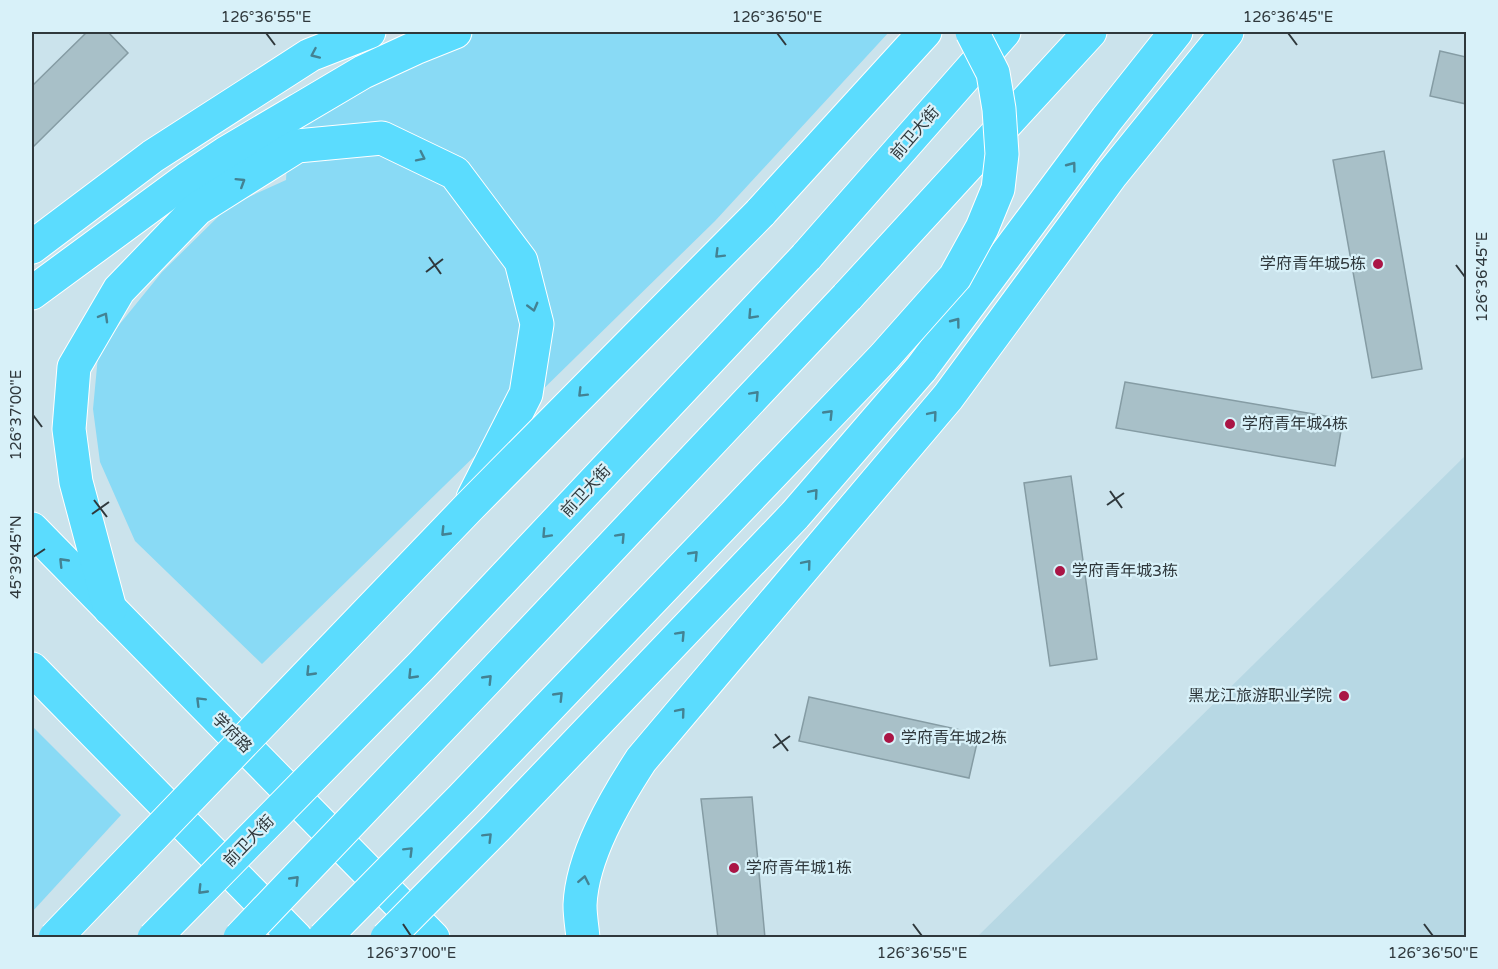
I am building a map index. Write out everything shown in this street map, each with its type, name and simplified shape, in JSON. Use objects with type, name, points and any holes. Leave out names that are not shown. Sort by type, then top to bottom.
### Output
[{"type":"highway","points":[[32,247],[153,156],[310,55],[369,32]]},
{"type":"highway","points":[[32,293],[226,153],[363,72],[455,32]]},
{"type":"highway","points":[[55,938],[468,508],[760,213],[925,32]]},
{"type":"highway","points":[[324,938],[470,789],[867,374],[955,277],[982,228],[998,189],[1002,154],[999,109],[993,73],[972,32]]},
{"type":"highway","name":"前卫大街","points":[[154,938],[422,665],[806,257],[1004,32]]},
{"type":"highway","points":[[240,938],[847,297],[1090,32]]},
{"type":"highway","points":[[387,938],[512,811],[795,515],[921,369],[1107,119],[1176,32]]},
{"type":"highway","points":[[583,938],[580,906],[585,874],[611,810],[641,760],[948,397],[1112,174],[1227,32]]},
{"type":"highway","points":[[110,609],[76,482],[69,429],[74,367],[119,290],[197,209],[297,146],[382,138],[454,173],[521,261],[537,324],[526,394],[468,508]]},
{"type":"highway","name":"学府路","points":[[32,529],[432,938]]},
{"type":"highway","points":[[34,673],[296,938]]},
{"type":"shaded area","points":[[419,32],[889,32],[715,221],[262,664],[135,541],[100,462],[93,409],[98,356],[119,325],[162,272],[229,206],[286,180],[291,94],[365,52]]},
{"type":"shaded area","name":"黑龙江旅游职业学院","points":[[1466,455],[1466,937],[977,937]]},
{"type":"shaded area","points":[[32,726],[121,815],[32,912]]},
{"type":"building","points":[[87,32],[108,32],[128,53],[32,148],[32,86]]},
{"type":"building","points":[[1440,51],[1466,57],[1466,104],[1430,96]]},
{"type":"building","name":"学府青年城5栋","points":[[1384,151],[1422,369],[1372,378],[1333,160]]},
{"type":"building","name":"学府青年城4栋","points":[[1125,382],[1343,419],[1335,466],[1116,428]]},
{"type":"building","name":"学府青年城3栋","points":[[1071,476],[1097,659],[1050,666],[1024,483]]},
{"type":"building","name":"学府青年城2栋","points":[[809,697],[979,734],[969,778],[799,741]]},
{"type":"building","name":"学府青年城1栋","points":[[752,797],[765,938],[718,938],[701,799]]},
{"type":"place","name":"学府青年城5栋","points":[[1378,264]]},
{"type":"place","name":"学府青年城4栋","points":[[1230,424]]},
{"type":"place","name":"学府青年城3栋","points":[[1060,571]]},
{"type":"place","name":"黑龙江旅游职业学院","points":[[1344,696]]},
{"type":"place","name":"学府青年城2栋","points":[[889,738]]},
{"type":"place","name":"学府青年城1栋","points":[[734,868]]}]
